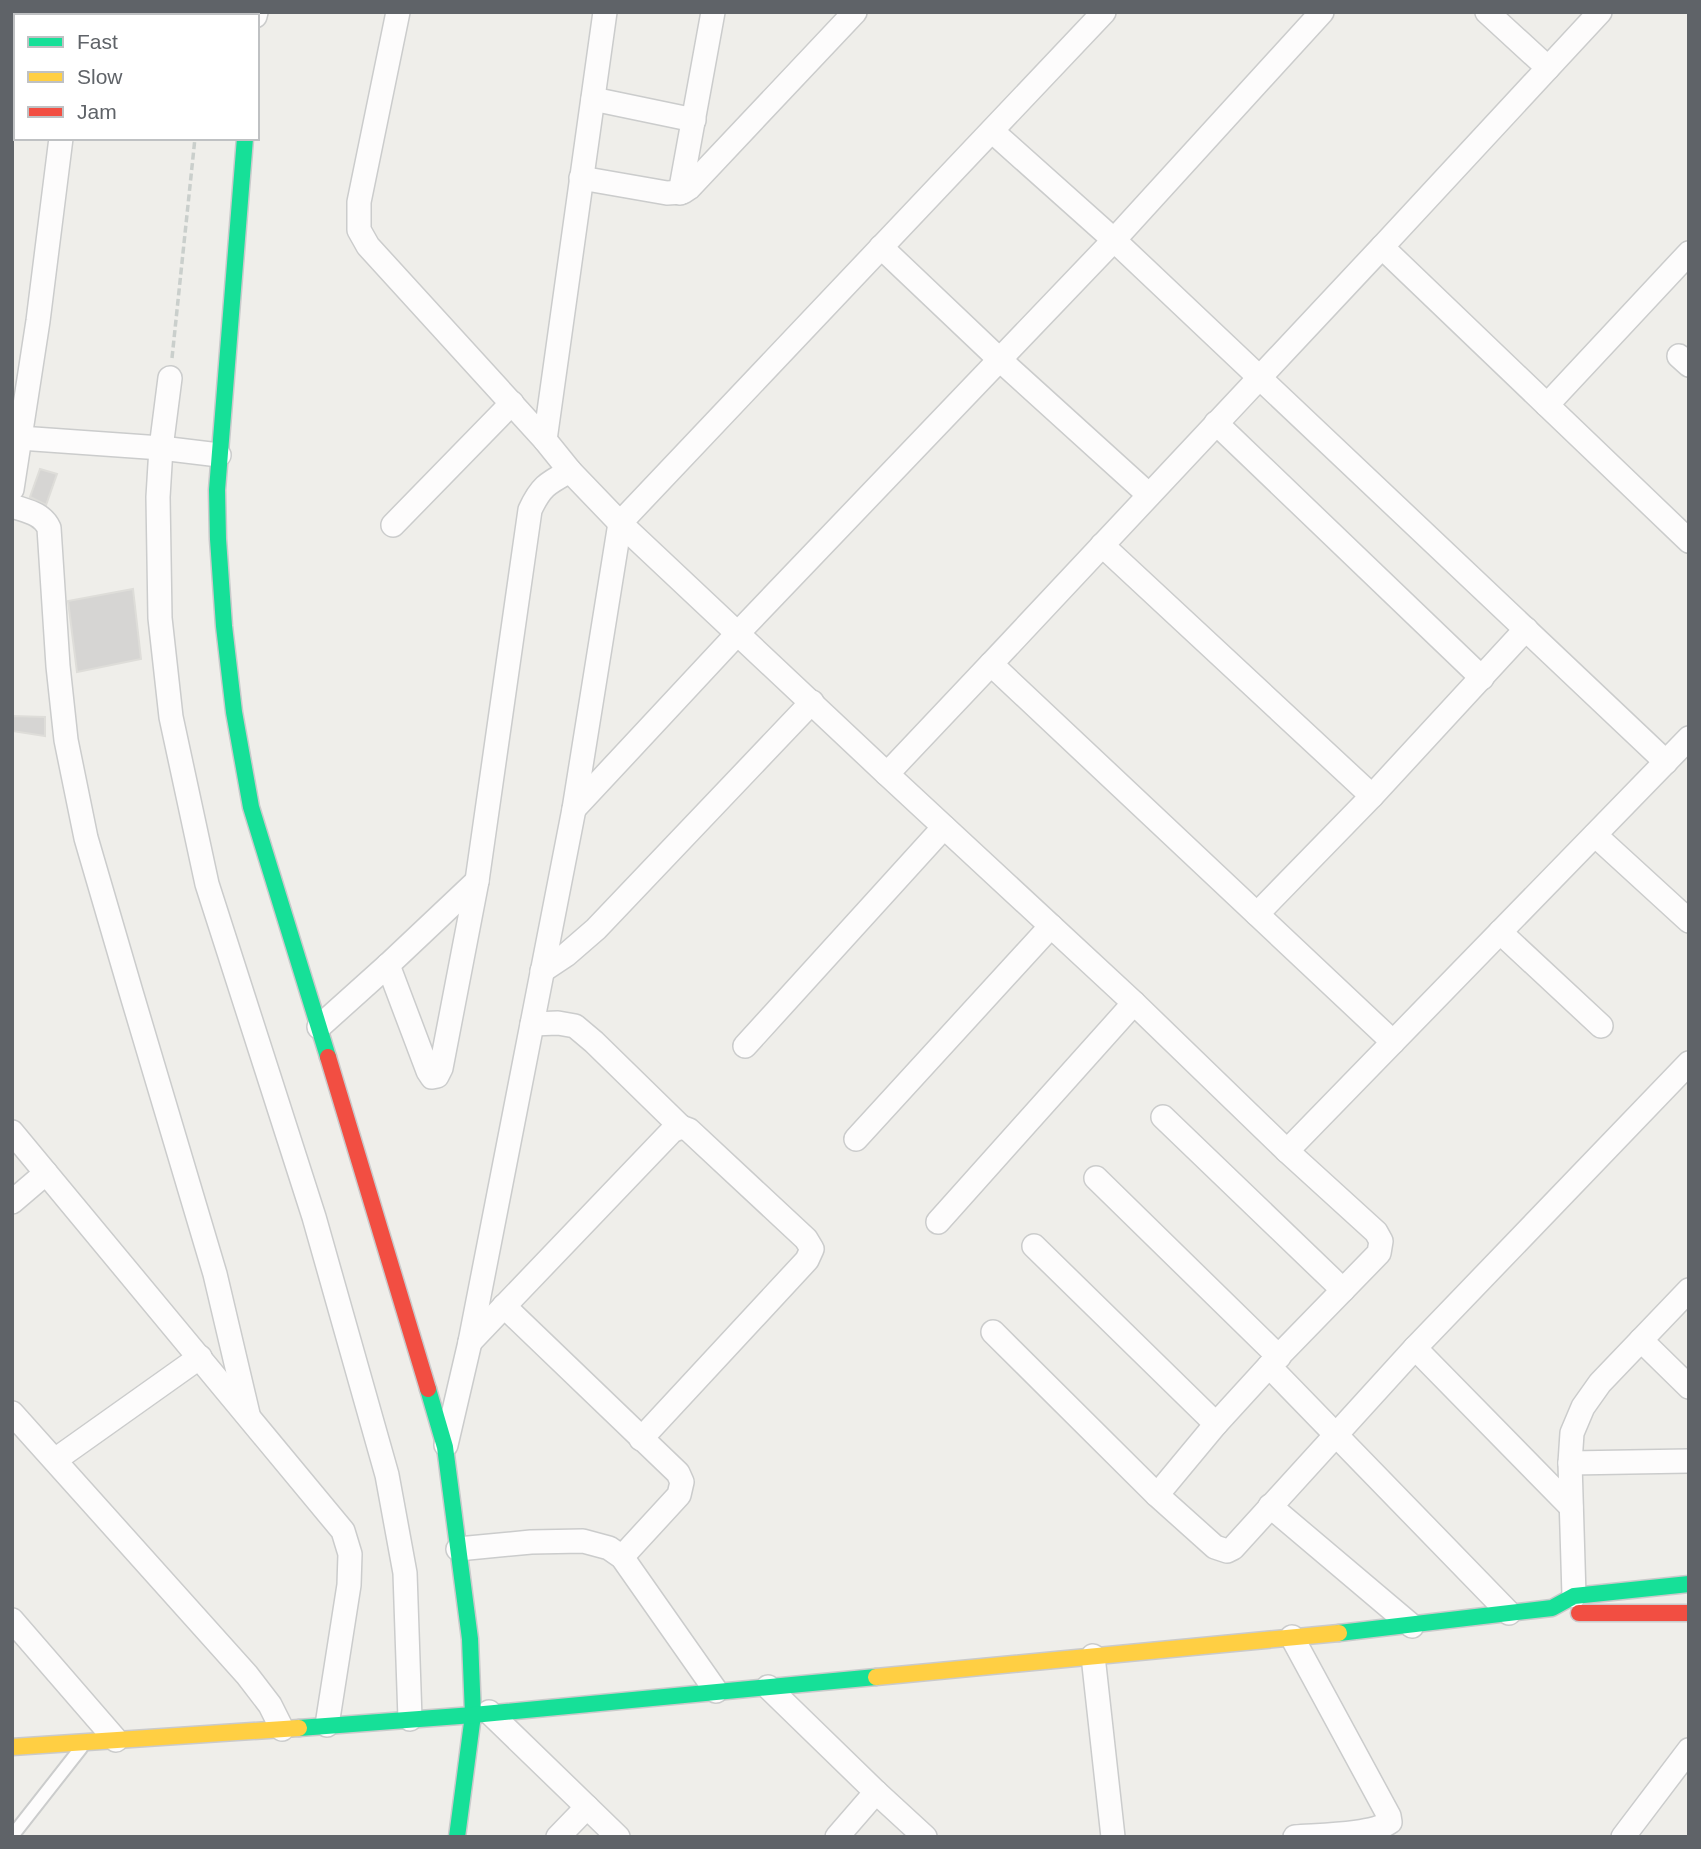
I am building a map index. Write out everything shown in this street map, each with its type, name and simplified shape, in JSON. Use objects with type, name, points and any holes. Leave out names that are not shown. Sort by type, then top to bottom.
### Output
[{"type":"street","points":[[398,12],[359,202],[359,230],[368,246],[620,523],[1134,1003],[1287,1151],[1376,1232],[1381,1241],[1379,1253],[1216,1424],[1157,1495]]},
{"type":"street","points":[[545,440],[605,12]]},
{"type":"street","points":[[680,193],[713,12]]},
{"type":"street","points":[[582,178],[667,193],[680,193],[689,188],[837,23],[855,12]]},
{"type":"street","points":[[446,1447],[470,1342],[574,809],[620,523],[1104,12]]},
{"type":"street","points":[[574,809],[1114,240],[1322,12]]},
{"type":"street","points":[[1487,12],[1548,68]]},
{"type":"street","points":[[887,774],[1600,12]]},
{"type":"street","points":[[593,99],[694,120]]},
{"type":"street","points":[[992,131],[1114,240],[1666,762]]},
{"type":"street","points":[[12,489],[38,321],[61,140]]},
{"type":"street","points":[[245,140],[201,452],[217,490],[224,626],[251,807],[446,1447],[481,1714],[457,1837]]},
{"type":"street","points":[[881,247],[1149,495]]},
{"type":"street","points":[[1382,247],[1547,405],[1684,528]]},
{"type":"street","points":[[1547,405],[1689,253]]},
{"type":"street","points":[[170,378],[158,497],[160,618],[170,717],[207,884],[314,1217],[387,1475],[405,1573],[417,1718]]},
{"type":"street","points":[[393,525],[512,403]]},
{"type":"street","points":[[1216,423],[1482,678]]},
{"type":"street","points":[[20,438],[201,452]]},
{"type":"street","points":[[388,965],[429,1075],[435,1077],[442,1068],[477,881],[530,510],[536,496],[546,485],[570,471]]},
{"type":"street","points":[[12,506],[40,516],[49,528],[63,715],[86,838],[215,1274],[248,1414]]},
{"type":"street","points":[[1102,545],[1372,796]]},
{"type":"street","points":[[1257,914],[1372,796],[1526,629]]},
{"type":"street","points":[[991,664],[1393,1042]]},
{"type":"street","points":[[542,971],[566,955],[596,929],[812,702]]},
{"type":"street","points":[[1287,1151],[1688,740]]},
{"type":"street","points":[[746,1046],[944,827]]},
{"type":"street","points":[[1595,835],[1689,921]]},
{"type":"street","points":[[319,1027],[477,881]]},
{"type":"street","points":[[856,1139],[1051,926]]},
{"type":"street","points":[[1500,932],[1601,1026]]},
{"type":"street","points":[[938,1222],[1134,1003]]},
{"type":"street","points":[[532,1024],[558,1023],[575,1026],[681,1127],[689,1130],[806,1239],[812,1249],[807,1260],[641,1438]]},
{"type":"street","points":[[993,1332],[1157,1495],[1215,1547],[1227,1551],[1233,1548],[1415,1348],[1689,1063]]},
{"type":"street","points":[[1163,1117],[1343,1290]]},
{"type":"street","points":[[470,1342],[672,1131],[681,1127]]},
{"type":"street","points":[[12,1132],[343,1531],[351,1554],[349,1585],[327,1725]]},
{"type":"street","points":[[12,1202],[46,1173]]},
{"type":"street","points":[[1096,1178],[1274,1361],[1335,1434],[1510,1613]]},
{"type":"street","points":[[1034,1246],[1216,1424]]},
{"type":"street","points":[[1573,1596],[1570,1507],[1572,1433],[1583,1407],[1600,1383],[1689,1290]]},
{"type":"street","points":[[504,1306],[678,1473],[682,1482],[680,1495],[622,1557]]},
{"type":"street","points":[[1641,1340],[1689,1387]]},
{"type":"street","points":[[1415,1348],[1570,1507]]},
{"type":"street","points":[[55,1460],[200,1357]]},
{"type":"street","points":[[12,1413],[247,1675],[270,1705],[282,1729]]},
{"type":"street","points":[[1570,1463],[1689,1461]]},
{"type":"street","points":[[1270,1506],[1412,1626]]},
{"type":"street","points":[[458,1549],[531,1542],[583,1541],[609,1548],[622,1557],[716,1691]]},
{"type":"street","points":[[12,1747],[481,1714],[1412,1626],[1552,1608],[1573,1596],[1689,1584]]},
{"type":"street","points":[[1552,1608],[1578,1613],[1689,1613]]},
{"type":"street","points":[[12,1620],[116,1740]]},
{"type":"street","points":[[1292,1637],[1390,1822],[1351,1834],[1295,1837]]},
{"type":"street","points":[[1093,1656],[1113,1837]]},
{"type":"street","points":[[768,1687],[925,1837]]},
{"type":"street","points":[[481,1714],[618,1837]]},
{"type":"street","points":[[1623,1837],[1689,1750]]},
{"type":"street","points":[[837,1837],[876,1792]]},
{"type":"street","points":[[558,1837],[587,1807]]},
{"type":"lane","points":[[12,1836],[85,1742]]},
{"type":"path","points":[[170,378],[195,140]]},
{"type":"building","points":[[40,469],[57,474],[46,505],[30,497]]},
{"type":"building","points":[[133,589],[141,659],[77,672],[68,601]]},
{"type":"building","points":[[12,716],[45,717],[45,736],[12,731]]},
{"type":"traffic: fast","points":[[245,140],[217,490],[224,626],[234,712],[251,807],[328,1057]]},
{"type":"traffic: fast","points":[[428,1389],[445,1447],[470,1639],[473,1715],[457,1837]]},
{"type":"traffic: fast","points":[[1339,1633],[1552,1608],[1574,1596],[1689,1584]]},
{"type":"traffic: fast","points":[[299,1728],[473,1715],[876,1677]]},
{"type":"traffic: slow","points":[[876,1677],[1339,1633]]},
{"type":"traffic: slow","points":[[12,1747],[299,1728]]},
{"type":"traffic: jam","points":[[328,1057],[428,1389]]},
{"type":"traffic: jam","points":[[1579,1613],[1689,1613]]}]
